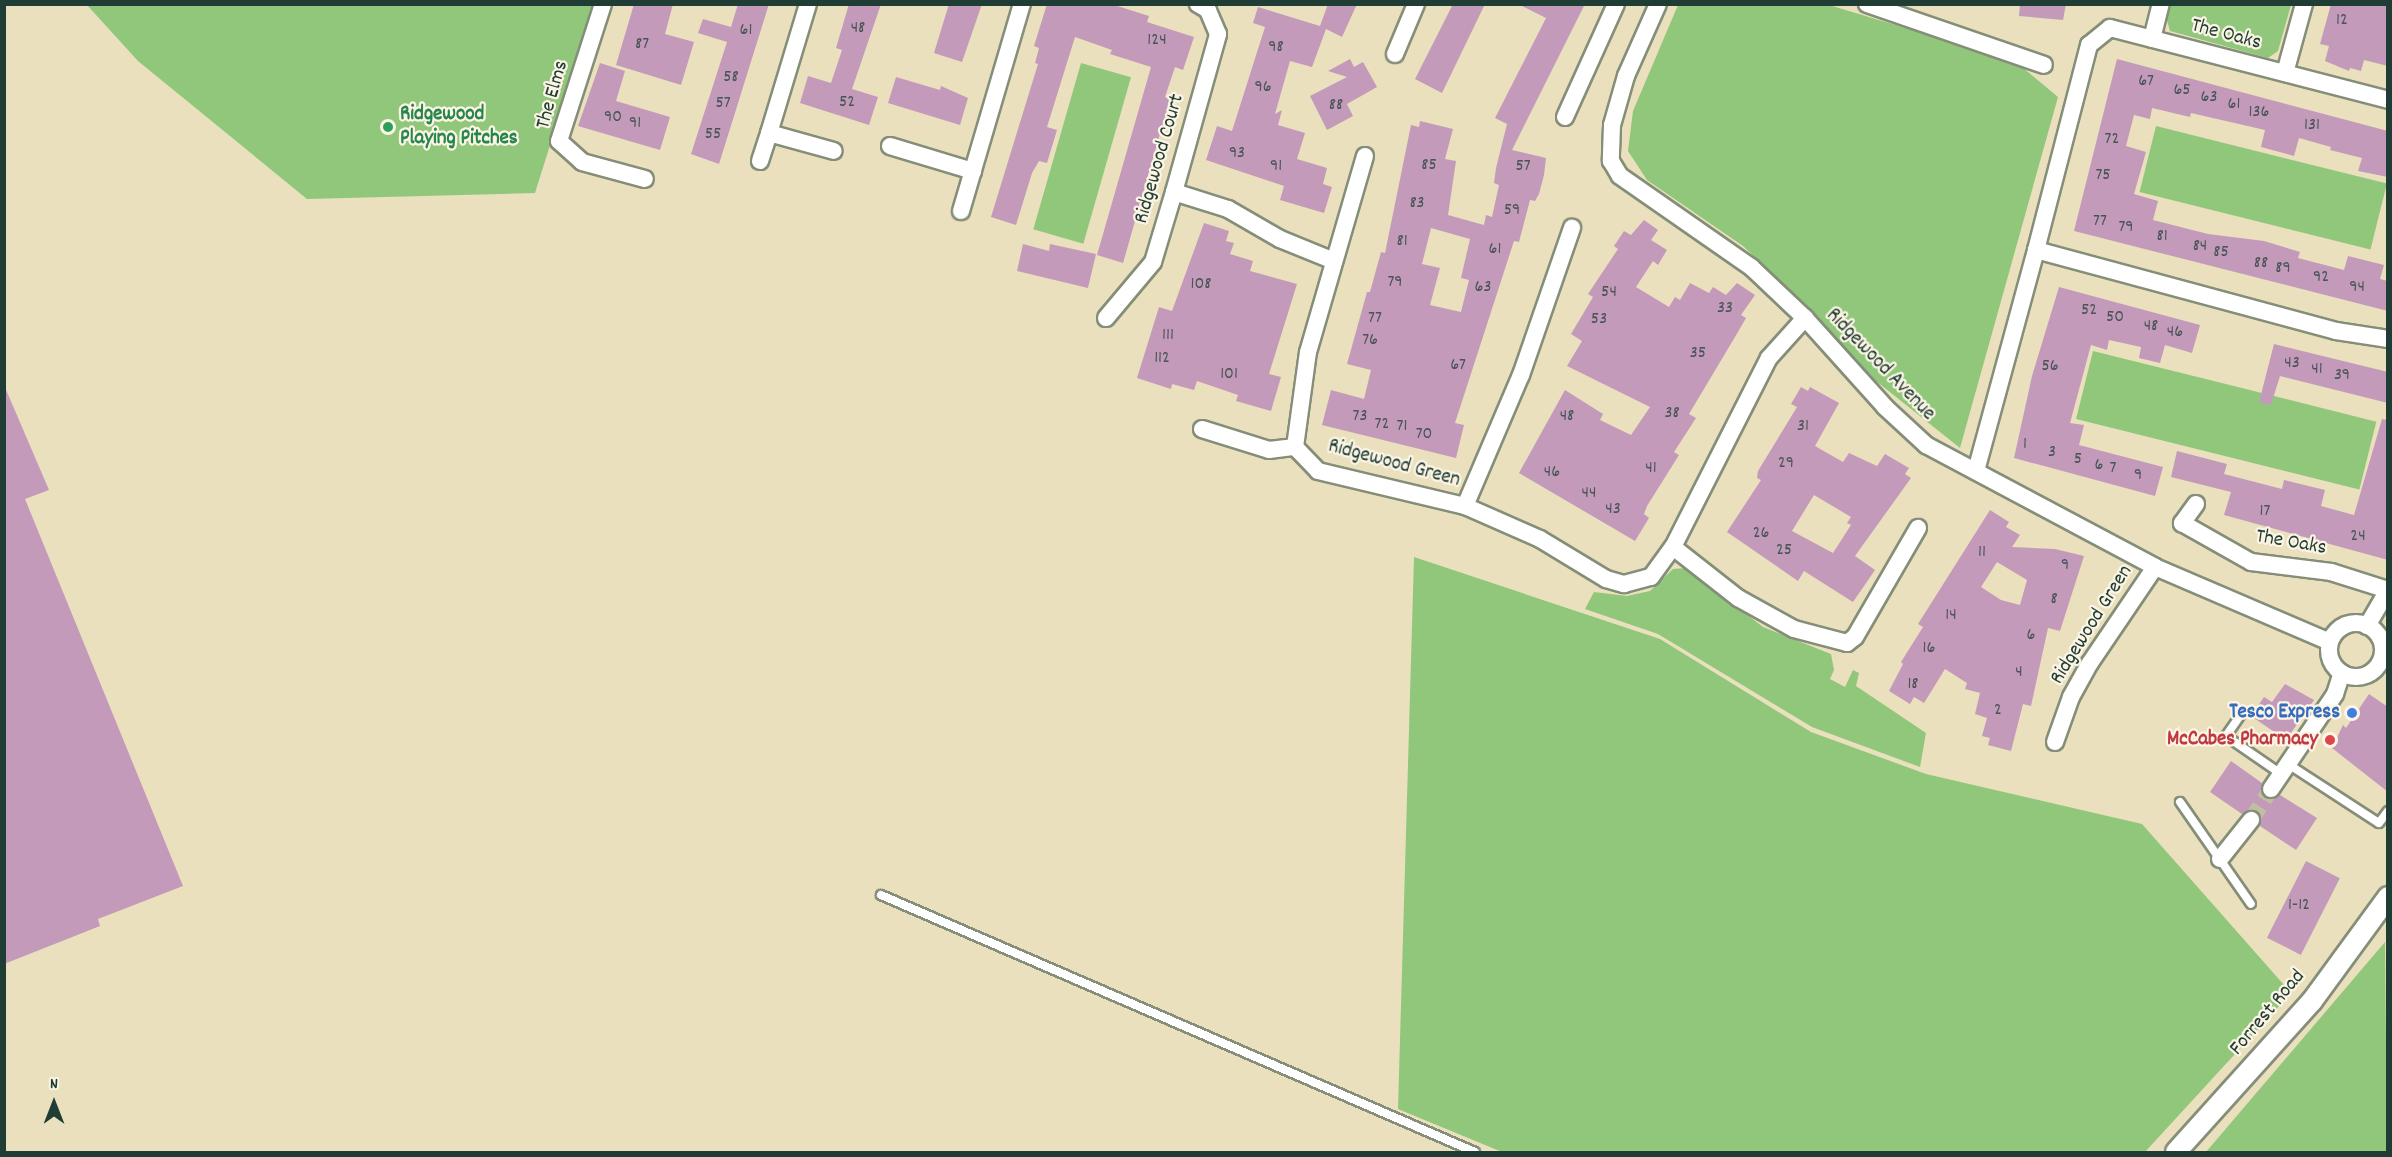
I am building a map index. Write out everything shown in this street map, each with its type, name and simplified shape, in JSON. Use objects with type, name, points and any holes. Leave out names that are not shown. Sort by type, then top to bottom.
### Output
[{"type":"street","name":"The Elms","points":[[603,4],[559,141],[582,162],[645,179]]},
{"type":"street","points":[[760,161],[808,4]]},
{"type":"street","points":[[961,211],[1022,4]]},
{"type":"street","name":"Ridgewood Court","points":[[1106,318],[1153,262],[1174,192],[1218,34],[1208,10],[1198,4]]},
{"type":"street","points":[[1395,54],[1416,4]]},
{"type":"street","points":[[1565,117],[1616,4]]},
{"type":"street","name":"Ridgewood Avenue","points":[[1658,4],[1626,76],[1612,124],[1611,161],[1620,176],[1751,267],[1805,318],[1885,407],[1918,437],[1976,471],[2155,567],[2330,642]]},
{"type":"street","points":[[1867,4],[2044,65]]},
{"type":"street","points":[[2152,39],[2161,4]]},
{"type":"street","points":[[2285,73],[2304,4]]},
{"type":"street","name":"The Oaks","points":[[1976,471],[2089,45],[2110,28],[2388,100]]},
{"type":"street","points":[[769,133],[834,151]]},
{"type":"street","points":[[890,146],[973,171]]},
{"type":"street","points":[[1202,429],[1269,450],[1295,447],[1308,352],[1365,156]]},
{"type":"street","points":[[1174,192],[1228,209],[1280,239],[1334,261]]},
{"type":"street","name":"Ridgewood Green","points":[[1464,506],[1521,375],[1572,228]]},
{"type":"street","points":[[2036,250],[2336,331],[2388,339]]},
{"type":"street","name":"Ridgewood Green","points":[[1295,447],[1318,471],[1464,506],[1540,539],[1606,579],[1624,584],[1651,577],[1673,548],[1769,358],[1805,318]]},
{"type":"street","name":"The Oaks","points":[[2196,504],[2182,523],[2251,562],[2331,572],[2388,590]]},
{"type":"street","points":[[1673,548],[1738,598],[1794,629],[1847,642],[1855,637],[1918,528]]},
{"type":"street","name":"Ridgewood Green","points":[[2055,742],[2071,697],[2090,663],[2155,567]]},
{"type":"street","points":[[2367,626],[2388,590]]},
{"type":"street","points":[[2345,625],[2367,626],[2381,641],[2383,666],[2363,675],[2342,673],[2330,657],[2330,642],[2345,625]]},
{"type":"street","points":[[2271,789],[2336,694],[2342,673]]},
{"type":"street","points":[[2220,859],[2251,820]]},
{"type":"street","name":"Forrest Road","points":[[2176,1152],[2312,1001],[2388,897]]},
{"type":"lane","points":[[2242,713],[2226,736],[2379,823],[2388,811]]},
{"type":"lane","points":[[2180,802],[2251,904]]},
{"type":"lane","points":[[881,895],[1475,1152]]},
{"type":"green space","name":"Ridgewood Playing Pitches","points":[[87,5],[594,5],[535,193],[307,199],[138,61]]},
{"type":"green space","points":[[1678,5],[1829,5],[2015,61],[2058,97],[1960,448],[1871,377],[1813,312],[1743,246],[1647,180],[1628,151],[1633,111]]},
{"type":"green space","points":[[2169,5],[2291,5],[2278,51],[2268,58],[2170,31],[2166,17]]},
{"type":"green space","points":[[1081,63],[1131,77],[1083,244],[1033,229]]},
{"type":"green space","points":[[2156,126],[2387,184],[2370,250],[2140,192]]},
{"type":"green space","points":[[2093,351],[2376,422],[2359,490],[2076,419]]},
{"type":"green space","points":[[1414,557],[1660,639],[1811,732],[1926,774],[2142,824],[2291,993],[2145,1152],[1502,1152],[1398,1109]]},
{"type":"green space","points":[[1687,568],[1763,627],[1831,654],[1834,670],[1830,679],[1845,687],[1853,670],[1859,673],[1856,686],[1926,733],[1920,767],[1812,727],[1658,634],[1585,609],[1594,592],[1627,596],[1650,591],[1673,569]]},
{"type":"green space","points":[[2385,942],[2387,1152],[2206,1152]]},
{"type":"building","points":[[634,4],[673,4],[665,34],[694,42],[681,85],[616,65]]},
{"type":"building","points":[[738,4],[769,4],[719,164],[691,154],[727,42],[698,33],[703,19],[731,27]]},
{"type":"building","points":[[849,4],[881,4],[852,89],[878,97],[869,125],[800,103],[808,76],[831,83],[842,50],[836,48]]},
{"type":"building","points":[[949,4],[982,4],[962,62],[934,53]]},
{"type":"building","points":[[1047,4],[1111,4],[1149,16],[1147,22],[1194,37],[1183,70],[1175,67],[1165,97],[1170,99],[1123,263],[1097,255],[1151,67],[1110,54],[1112,50],[1075,37],[1047,127],[1057,130],[1047,163],[1039,161],[1032,173],[1016,225],[991,217],[1038,64],[1035,63],[1039,48],[1034,46]]},
{"type":"building","points":[[1328,4],[1357,4],[1342,37],[1326,29],[1312,67],[1290,61],[1275,114],[1282,110],[1278,125],[1305,133],[1297,159],[1327,168],[1323,184],[1332,187],[1324,213],[1280,200],[1284,186],[1206,160],[1217,126],[1232,131],[1265,27],[1253,23],[1258,7],[1320,26]]},
{"type":"building","points":[[1453,4],[1485,4],[1442,93],[1415,79]]},
{"type":"building","points":[[1518,4],[1585,4],[1512,150],[1546,158],[1544,175],[1539,194],[1535,201],[1530,200],[1519,242],[1514,241],[1455,423],[1464,425],[1456,458],[1322,425],[1331,390],[1364,399],[1371,370],[1347,364],[1367,292],[1370,292],[1381,252],[1385,253],[1411,125],[1419,127],[1420,121],[1453,129],[1445,159],[1456,161],[1448,215],[1484,225],[1486,215],[1492,217],[1499,185],[1494,183],[1496,168],[1507,124],[1495,118],[1546,18]],"holes":[[[1431,228],[1470,239],[1461,278],[1469,280],[1461,312],[1430,305],[1440,268],[1422,264]]]},
{"type":"building","points":[[2020,4],[2066,4],[2063,20],[2019,16]]},
{"type":"building","points":[[2331,4],[2388,4],[2388,66],[2364,60],[2361,71],[2350,68],[2349,71],[2325,61],[2329,46],[2320,44]]},
{"type":"building","points":[[1350,59],[1354,67],[1363,62],[1377,87],[1347,104],[1353,116],[1327,130],[1310,96],[1347,77],[1328,71]]},
{"type":"building","points":[[2117,59],[2388,131],[2388,177],[2358,171],[2362,158],[2330,150],[2331,147],[2299,138],[2294,156],[2261,147],[2265,130],[2191,113],[2190,117],[2152,108],[2150,119],[2134,115],[2126,146],[2146,152],[2134,194],[2158,201],[2153,220],[2208,234],[2264,241],[2300,252],[2298,258],[2344,270],[2348,256],[2384,265],[2380,279],[2388,281],[2388,311],[2074,231]]},
{"type":"building","points":[[600,63],[625,71],[616,101],[670,117],[660,150],[578,126]]},
{"type":"building","points":[[896,77],[940,90],[941,86],[968,98],[960,125],[888,103]]},
{"type":"building","points":[[1644,220],[1658,230],[1651,240],[1667,250],[1658,265],[1653,261],[1636,287],[1669,307],[1675,297],[1680,300],[1690,283],[1709,293],[1713,287],[1726,295],[1737,283],[1755,295],[1741,315],[1746,318],[1689,414],[1696,418],[1674,452],[1679,455],[1647,506],[1644,514],[1649,518],[1635,541],[1519,473],[1565,390],[1603,414],[1600,420],[1631,435],[1650,407],[1567,366],[1582,341],[1571,334],[1593,297],[1588,294],[1618,249],[1614,246],[1624,231],[1631,235]]},
{"type":"building","points":[[1204,223],[1229,231],[1226,241],[1234,243],[1230,254],[1253,261],[1250,271],[1297,284],[1269,374],[1281,377],[1271,411],[1236,401],[1238,395],[1197,381],[1194,390],[1172,384],[1171,389],[1137,378],[1159,307],[1172,311]]},
{"type":"building","points":[[1023,244],[1049,251],[1050,244],[1096,254],[1088,288],[1017,271]]},
{"type":"building","points":[[2059,287],[2200,325],[2192,353],[2165,345],[2160,363],[2139,358],[2141,347],[2109,340],[2107,350],[2091,345],[2070,423],[2084,425],[2079,445],[2163,467],[2155,496],[2014,458],[2032,376]]},
{"type":"building","points":[[2274,344],[2388,372],[2388,403],[2280,376],[2271,405],[2259,402]]},
{"type":"building","points":[[4,385],[49,490],[25,499],[183,886],[98,919],[100,926],[4,964]]},
{"type":"building","points":[[1801,387],[1808,391],[1810,387],[1839,403],[1815,446],[1843,462],[1849,453],[1877,466],[1885,454],[1909,468],[1905,474],[1911,478],[1855,556],[1875,570],[1853,602],[1804,571],[1798,581],[1727,532],[1761,480],[1757,478],[1758,471],[1797,407],[1791,404]],"holes":[[[1814,495],[1851,517],[1847,523],[1851,525],[1833,553],[1792,531]]]},
{"type":"building","points":[[2382,419],[2388,420],[2388,560],[2224,515],[2231,492],[2171,477],[2177,451],[2227,464],[2224,474],[2282,489],[2284,480],[2325,490],[2321,506],[2354,515]]},
{"type":"building","points":[[1990,510],[2009,522],[2006,527],[2020,535],[2012,547],[2055,549],[2084,556],[2060,631],[2048,628],[2031,706],[2023,704],[2011,751],[1988,745],[1990,738],[1982,736],[1987,718],[1975,714],[1980,693],[1965,689],[1967,683],[1945,669],[1924,703],[1914,697],[1910,704],[1889,691],[1903,664],[1901,662],[1923,627],[1918,624]],"holes":[[[1997,562],[2027,580],[2020,605],[2001,600],[1981,587]]]},
{"type":"building","points":[[2285,684],[2314,700],[2286,740],[2251,716],[2264,697],[2272,702]]},
{"type":"building","points":[[2369,694],[2388,707],[2388,792],[2332,748],[2343,725],[2346,728]]},
{"type":"building","points":[[2231,761],[2262,783],[2261,793],[2266,798],[2280,795],[2317,818],[2296,850],[2260,826],[2257,811],[2242,814],[2210,792]]},
{"type":"building","points":[[2306,861],[2340,878],[2301,955],[2267,938]]},
{"type":"tunnel","points":[[2251,820],[2271,789]]},
{"type":"place","name":"Ridgewood Playing Pitches","points":[[388,127]]},
{"type":"place","name":"Tesco Express","points":[[2352,713]]},
{"type":"place","name":"McCabes Pharmacy","points":[[2330,740]]}]
